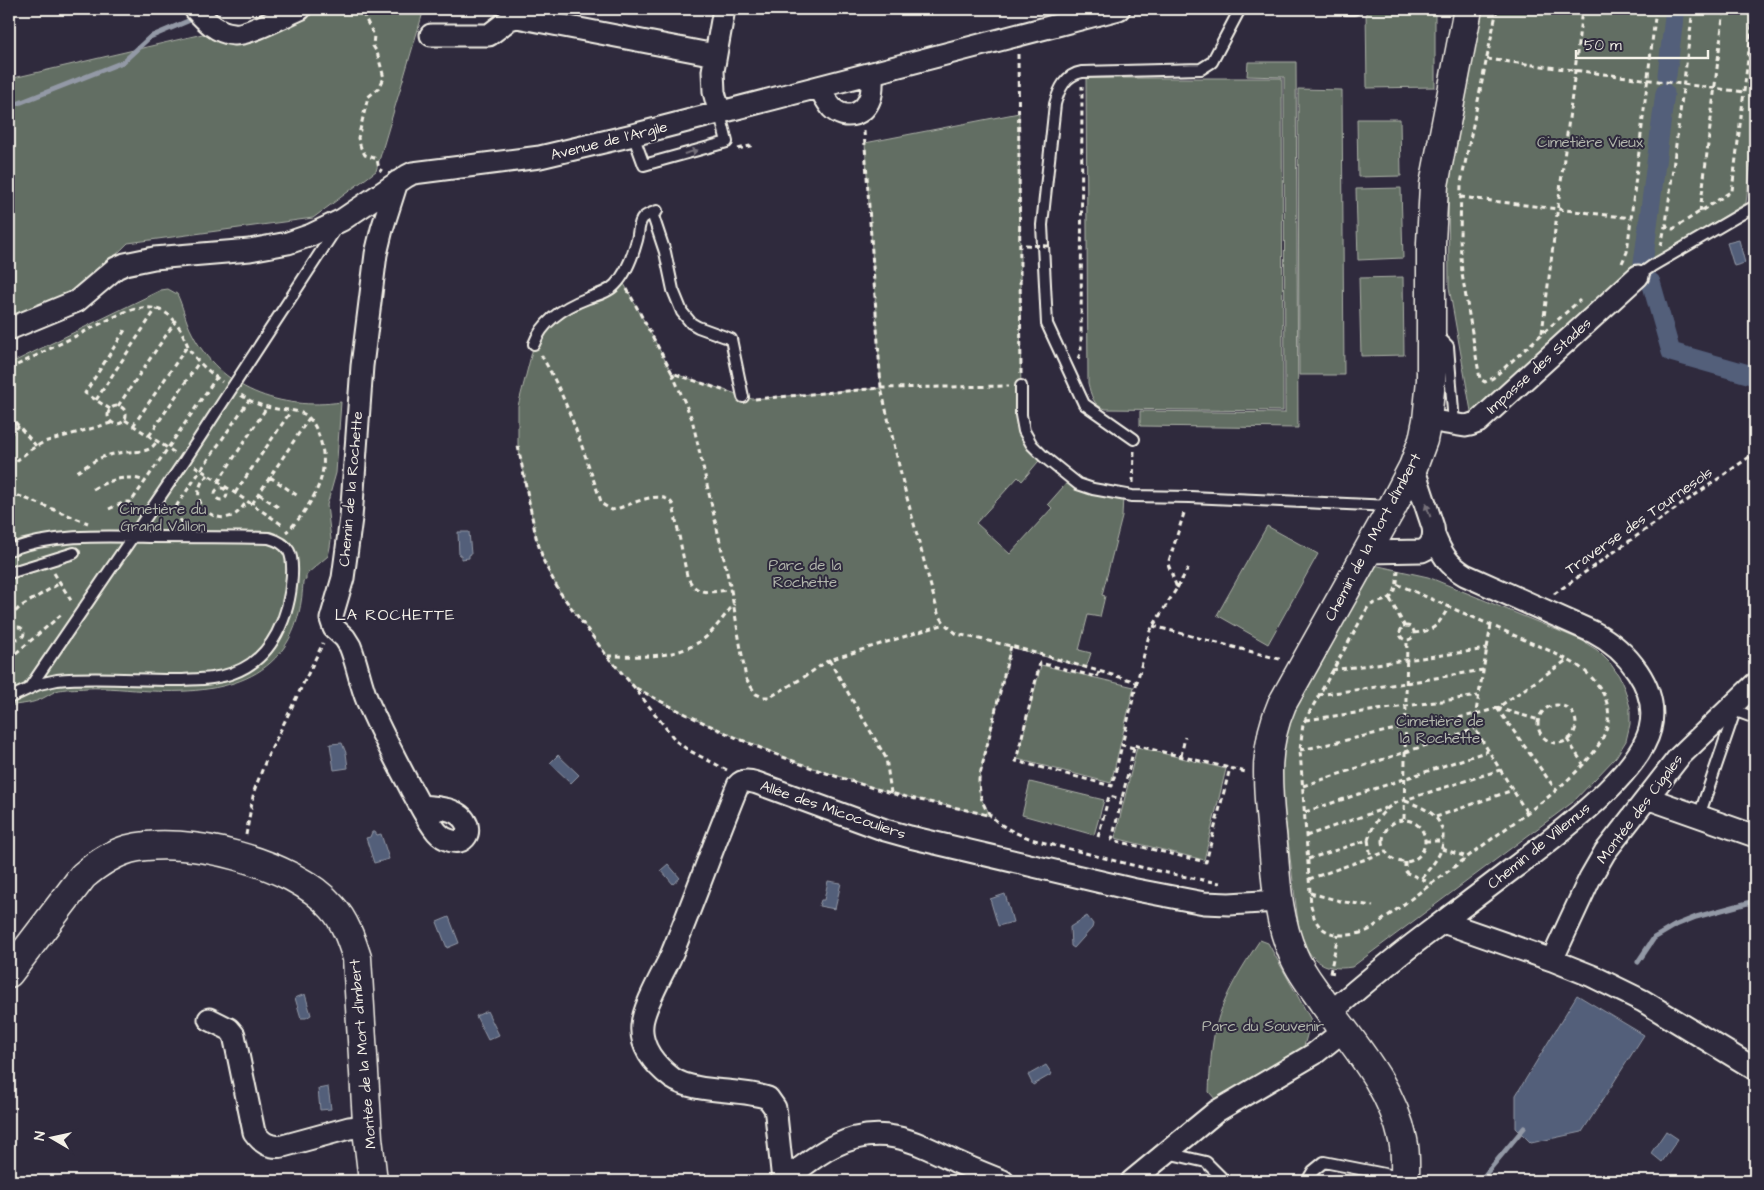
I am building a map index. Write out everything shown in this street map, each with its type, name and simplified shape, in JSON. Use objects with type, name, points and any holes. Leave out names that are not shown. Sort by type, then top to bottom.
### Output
[{"type":"street","points":[[196,10],[216,28],[232,34],[238,34],[300,9]]},
{"type":"street","points":[[720,114],[713,83],[715,55],[724,9]]},
{"type":"street","name":"Avenue de l'Argile","points":[[9,329],[77,301],[116,268],[125,264],[160,257],[266,248],[299,239],[342,220],[397,182],[418,172],[533,158],[633,135],[720,114],[1118,9]]},
{"type":"street","name":"Chemin de la Mort d'Imbert","points":[[1337,1021],[1294,957],[1285,933],[1279,901],[1268,783],[1268,753],[1272,730],[1282,704],[1393,506],[1413,467],[1423,440],[1431,380],[1431,243],[1434,185],[1468,9]]},
{"type":"street","points":[[431,35],[489,35],[510,19],[517,17],[715,55]]},
{"type":"street","points":[[820,88],[831,107],[840,114],[852,116],[862,110],[870,98],[872,74]]},
{"type":"street","name":"Chemin de la Rochette","points":[[332,624],[332,614],[343,578],[351,518],[362,366],[376,254],[397,182]]},
{"type":"street","name":"Impasse des Stades","points":[[1427,420],[1468,426],[1478,422],[1638,276]]},
{"type":"street","name":"Chemin de Villemus","points":[[1132,1181],[1217,1110],[1314,1054],[1362,985],[1581,815],[1618,779],[1634,760],[1651,728],[1652,714],[1645,682],[1624,654],[1605,638],[1479,583],[1457,570],[1445,559],[1434,535],[1432,521],[1413,467]]},
{"type":"street","points":[[1368,552],[1422,550],[1430,545],[1434,535]]},
{"type":"street","points":[[332,624],[350,646],[371,710],[421,806]]},
{"type":"street","name":"Montée des Cigales","points":[[1552,960],[1590,878],[1605,852],[1686,750],[1738,705],[1755,684]]},
{"type":"street","name":"Allée des Micocouliers","points":[[783,1181],[776,1116],[768,1098],[680,1082],[668,1074],[652,1058],[645,1048],[642,1036],[644,1015],[704,876],[738,785],[745,781],[757,783],[885,830],[910,837],[1131,889],[1218,904],[1279,901]]},
{"type":"street","points":[[1646,798],[1754,832]]},
{"type":"street","name":"Montée de la Mort d'Imbert","points":[[9,974],[83,876],[95,865],[127,850],[138,847],[166,846],[214,850],[240,856],[304,884],[331,906],[346,926],[356,958],[373,1181]]},
{"type":"street","points":[[1443,922],[1592,976],[1643,1002],[1755,1069]]},
{"type":"street","points":[[209,1019],[229,1029],[234,1035],[252,1126],[257,1136],[267,1145],[274,1147],[283,1146],[349,1128],[368,1126]]},
{"type":"street","points":[[1337,1021],[1376,1076],[1394,1112],[1403,1141],[1404,1180]]},
{"type":"street","points":[[783,1181],[835,1145],[871,1136],[908,1139],[972,1176],[1003,1181]]},
{"type":"lane","points":[[1134,439],[1086,406],[1047,324],[1042,225],[1056,99],[1061,86],[1067,78],[1082,72],[1202,69],[1212,62],[1240,9]]},
{"type":"lane","points":[[1346,9],[1354,9]]},
{"type":"lane","points":[[633,135],[644,165],[727,142],[720,114]]},
{"type":"lane","points":[[1638,276],[1664,258],[1755,206]]},
{"type":"lane","points":[[534,344],[544,326],[556,314],[574,304],[609,290],[621,278],[634,247],[641,220],[655,212],[678,304],[691,323],[731,340],[743,397]]},
{"type":"lane","points":[[30,688],[185,460],[342,220]]},
{"type":"lane","points":[[1431,336],[1442,340],[1448,346],[1454,424]]},
{"type":"lane","points":[[1021,386],[1021,415],[1024,431],[1032,446],[1078,484],[1109,493],[1132,496],[1393,506]]},
{"type":"lane","points":[[9,550],[50,540],[110,536],[269,538],[282,543],[290,553],[292,570],[292,586],[281,628],[257,659],[233,673],[205,679],[63,679],[45,682],[9,698]]},
{"type":"lane","points":[[9,573],[74,553]]},
{"type":"lane","points":[[1700,816],[1738,705],[1755,718]]},
{"type":"lane","points":[[1166,1153],[1206,1162],[1223,1179]]},
{"type":"lane","points":[[1307,1181],[1312,1171],[1324,1162],[1404,1180]]},
{"type":"path","points":[[370,9],[369,16],[364,16],[374,35],[374,46],[384,78],[379,88],[368,98],[358,138],[361,148],[366,155],[377,159],[379,169],[397,182]]},
{"type":"path","points":[[1497,9],[1461,183],[1460,197],[1462,274],[1480,379],[1485,382],[1493,378],[1586,295]]},
{"type":"path","points":[[1542,334],[1582,9]]},
{"type":"path","points":[[1615,269],[1622,262],[1627,252],[1656,9]]},
{"type":"path","points":[[1664,258],[1660,249],[1666,224],[1693,9]]},
{"type":"path","points":[[1700,213],[1724,9]]},
{"type":"path","points":[[1666,224],[1668,228],[1673,229],[1732,192],[1754,9]]},
{"type":"path","points":[[672,373],[752,399],[881,388],[1021,386],[1023,245],[1018,35]]},
{"type":"path","points":[[1487,59],[1744,92]]},
{"type":"path","points":[[1066,365],[1079,357],[1081,352],[1082,72]]},
{"type":"path","points":[[862,110],[881,388],[906,493],[938,613],[944,624],[957,634],[1011,646],[1138,682]]},
{"type":"path","points":[[729,151],[754,145]]},
{"type":"path","points":[[1460,197],[1631,218]]},
{"type":"path","points":[[1023,245],[1050,246]]},
{"type":"path","points":[[621,278],[672,373],[692,419],[734,604],[746,679],[756,694],[762,697],[770,697],[829,660],[944,624]]},
{"type":"path","points":[[9,370],[133,308],[144,307],[164,312],[175,322],[199,362],[216,378],[249,400],[267,407],[291,410],[303,414],[309,418],[316,428],[323,455],[323,473],[319,484],[304,512],[294,524],[286,532],[269,538]]},
{"type":"path","points":[[96,400],[156,309]]},
{"type":"path","points":[[112,423],[107,415],[110,409],[118,406],[175,322]]},
{"type":"path","points":[[110,409],[85,393],[125,330]]},
{"type":"path","points":[[534,344],[554,377],[563,398],[602,504],[612,510],[652,498],[665,497],[670,500],[673,505],[689,582],[693,587],[704,592],[731,590]]},
{"type":"path","points":[[133,426],[188,345]]},
{"type":"path","points":[[149,436],[199,362]]},
{"type":"path","points":[[109,509],[125,502],[131,502],[216,378]]},
{"type":"path","points":[[184,537],[177,505],[249,400]]},
{"type":"path","points":[[118,406],[125,411],[125,420]]},
{"type":"path","points":[[218,482],[267,407]]},
{"type":"path","points":[[235,493],[291,410]]},
{"type":"path","points":[[9,414],[37,447]]},
{"type":"path","points":[[252,504],[309,418]]},
{"type":"path","points":[[125,420],[284,526]]},
{"type":"path","points":[[9,467],[37,447],[63,436],[112,423],[120,424],[125,420]]},
{"type":"path","points":[[9,435],[19,426]]},
{"type":"path","points":[[1132,496],[1134,439]]},
{"type":"path","points":[[77,472],[91,462],[104,457],[128,452],[146,451],[153,447],[157,441]]},
{"type":"path","points":[[518,446],[536,536],[544,562],[559,591],[607,656],[676,741],[688,750],[745,781]]},
{"type":"path","name":"Traverse des Tournesols","points":[[1535,607],[1755,453]]},
{"type":"path","points":[[208,475],[200,484],[199,501],[209,514],[217,518],[233,516],[240,511],[247,501]]},
{"type":"path","points":[[94,489],[107,482],[128,477],[145,481]]},
{"type":"path","points":[[270,477],[298,496]]},
{"type":"path","points":[[9,492],[86,522],[110,536]]},
{"type":"path","points":[[259,494],[281,509]]},
{"type":"path","points":[[1177,588],[1168,564],[1190,497]]},
{"type":"path","points":[[46,561],[74,604]]},
{"type":"path","points":[[1099,672],[1098,677],[1040,663],[1016,761],[1112,786],[1150,631],[1189,567]]},
{"type":"path","points":[[9,618],[20,607],[60,583]]},
{"type":"path","points":[[1397,584],[1567,660],[1586,672],[1602,692],[1608,709],[1608,724],[1600,744],[1583,764],[1528,813],[1369,930],[1353,935],[1338,934],[1328,931],[1317,924],[1311,906],[1300,750],[1303,724],[1368,607],[1372,603],[1390,599],[1397,584]]},
{"type":"path","points":[[1390,599],[1405,627]]},
{"type":"path","points":[[607,656],[657,656],[695,645],[707,636],[734,604]]},
{"type":"path","points":[[1414,633],[1426,632],[1435,627],[1449,606]]},
{"type":"path","points":[[9,659],[66,611]]},
{"type":"path","points":[[240,856],[254,791],[266,760],[332,624]]},
{"type":"path","points":[[1491,625],[1474,729],[1528,813]]},
{"type":"path","points":[[1153,626],[1284,660],[1282,664]]},
{"type":"path","points":[[23,636],[20,639],[14,637],[11,629],[16,627],[22,628],[24,631],[23,636],[28,642]]},
{"type":"path","points":[[1405,627],[1411,628],[1414,633]]},
{"type":"path","points":[[1405,627],[1401,634],[1407,640]]},
{"type":"path","points":[[1407,640],[1412,639],[1414,633]]},
{"type":"path","points":[[1404,819],[1407,640]]},
{"type":"path","points":[[991,816],[980,797],[979,779],[1011,646]]},
{"type":"path","points":[[1332,670],[1486,649]]},
{"type":"path","points":[[829,660],[886,758],[891,793]]},
{"type":"path","points":[[1300,750],[1406,727],[1475,715],[1497,708],[1567,660]]},
{"type":"path","points":[[1318,694],[1406,683],[1483,670]]},
{"type":"path","points":[[634,687],[673,708],[807,766],[891,793],[991,816],[1014,831],[1049,843],[1134,866],[1229,884]]},
{"type":"path","points":[[1305,720],[1478,696]]},
{"type":"path","points":[[1553,705],[1565,707],[1574,715],[1576,727],[1574,733],[1568,739],[1558,743],[1546,739],[1539,729],[1539,720],[1543,712],[1553,705]]},
{"type":"path","points":[[1497,708],[1539,720]]},
{"type":"path","points":[[1497,708],[1556,790]]},
{"type":"path","points":[[1303,786],[1474,729]]},
{"type":"path","points":[[1181,756],[1185,737]]},
{"type":"path","points":[[1568,739],[1583,764]]},
{"type":"path","points":[[1122,745],[1134,748]]},
{"type":"path","points":[[1230,768],[1206,862],[1112,840],[1134,745],[1251,773]]},
{"type":"path","points":[[1305,812],[1488,751]]},
{"type":"path","points":[[1306,836],[1387,808],[1395,803],[1500,770]]},
{"type":"path","points":[[1436,816],[1513,790]]},
{"type":"path","points":[[1098,837],[1109,796],[1122,799]]},
{"type":"path","points":[[1404,801],[1428,810],[1436,816],[1442,828],[1442,849],[1438,858],[1421,879]]},
{"type":"path","points":[[1371,857],[1368,840],[1373,826],[1387,808]]},
{"type":"path","points":[[1404,819],[1416,823],[1421,828],[1425,841],[1420,854],[1414,859],[1404,862],[1394,859],[1386,852],[1382,842],[1386,829],[1396,820],[1404,819]]},
{"type":"path","points":[[1308,859],[1368,840]]},
{"type":"path","points":[[1425,841],[1443,842]]},
{"type":"path","points":[[1442,849],[1468,857]]},
{"type":"path","points":[[1309,879],[1386,852]]},
{"type":"path","points":[[1404,862],[1407,873],[1432,884]]},
{"type":"path","points":[[1310,893],[1344,902],[1372,906]]},
{"type":"path","points":[[1330,973],[1338,934]]},
{"type":"green space","points":[[310,9],[424,9],[376,171],[313,218],[128,243],[77,293],[9,320],[9,79]]},
{"type":"green space","points":[[1366,9],[1435,9],[1435,87],[1367,88]]},
{"type":"green space","name":"Cimetière Vieux","points":[[1482,9],[1755,9],[1755,127],[1746,203],[1638,269],[1472,417],[1449,287],[1448,170]]},
{"type":"green space","points":[[1248,62],[1296,62],[1298,428],[1140,426],[1140,411],[1285,413],[1284,77],[1247,76]]},
{"type":"green space","points":[[1086,78],[1282,78],[1283,411],[1106,409],[1095,403],[1088,383]]},
{"type":"green space","points":[[1298,89],[1342,90],[1344,375],[1299,375]]},
{"type":"green space","name":"Parc de la Rochette","points":[[1019,113],[1021,415],[1024,431],[1043,456],[1022,481],[1018,477],[976,523],[1010,554],[1052,508],[1048,504],[1071,478],[1123,495],[1122,517],[1102,595],[1105,596],[1100,617],[1088,615],[1079,650],[1091,653],[1086,668],[1011,647],[979,779],[980,797],[991,816],[891,793],[807,766],[735,737],[664,704],[634,687],[607,656],[559,591],[544,562],[536,537],[518,446],[518,406],[534,344],[543,326],[621,278],[672,373],[752,399],[881,388],[865,143]]},
{"type":"green space","points":[[1357,119],[1400,119],[1401,176],[1358,177]]},
{"type":"green space","points":[[1401,188],[1403,258],[1358,260],[1356,189]]},
{"type":"green space","points":[[1403,277],[1404,355],[1361,356],[1359,278]]},
{"type":"green space","name":"Cimetière du Grand Vallon","points":[[168,289],[177,294],[192,333],[204,352],[219,369],[236,382],[254,392],[296,403],[319,404],[341,402],[336,473],[327,505],[331,540],[328,556],[308,573],[306,580],[303,581],[299,613],[290,638],[275,658],[257,673],[234,683],[209,689],[151,691],[102,688],[67,689],[56,691],[35,701],[9,706],[9,364],[161,290]]},
{"type":"green space","points":[[1267,526],[1318,554],[1268,644],[1217,615]]},
{"type":"green space","name":"Cimetière de la Rochette","points":[[1374,565],[1428,577],[1581,640],[1597,650],[1610,663],[1619,676],[1630,707],[1630,724],[1626,741],[1616,757],[1573,802],[1352,967],[1341,968],[1324,965],[1317,961],[1302,940],[1299,930],[1280,776],[1284,729]]},
{"type":"green space","points":[[1041,665],[1134,687],[1111,783],[1017,759]]},
{"type":"green space","points":[[1137,747],[1226,769],[1204,860],[1115,838]]},
{"type":"green space","points":[[1030,782],[1104,800],[1094,835],[1022,815]]},
{"type":"green space","name":"Parc du Souvenir","points":[[1260,940],[1268,943],[1311,1020],[1302,1054],[1216,1100],[1209,1092],[1212,1050],[1219,1015],[1240,971]]},
{"type":"water","points":[[1739,240],[1745,263],[1734,266],[1727,243]]},
{"type":"water","points":[[458,532],[469,532],[471,554],[469,558],[461,559],[461,555],[459,555]]},
{"type":"water","points":[[342,743],[346,753],[348,768],[334,770],[330,744]]},
{"type":"water","points":[[558,755],[579,775],[571,783],[550,763]]},
{"type":"water","points":[[372,832],[375,832],[377,835],[381,834],[389,859],[374,863],[366,838],[370,837]]},
{"type":"water","points":[[668,864],[680,878],[673,884],[661,870]]},
{"type":"water","points":[[828,881],[841,883],[835,909],[819,906],[821,900],[824,900]]},
{"type":"water","points":[[1005,894],[1013,922],[998,926],[990,899]]},
{"type":"water","points":[[1087,916],[1093,924],[1092,928],[1074,948],[1071,946],[1070,927]]},
{"type":"water","points":[[449,917],[459,943],[447,948],[437,922]]},
{"type":"water","points":[[305,994],[311,1015],[301,1018],[295,998]]},
{"type":"water","points":[[1577,995],[1644,1035],[1582,1132],[1531,1143],[1516,1128],[1516,1095]]},
{"type":"water","points":[[487,1011],[499,1035],[488,1040],[476,1016]]},
{"type":"water","points":[[1046,1065],[1052,1074],[1033,1085],[1028,1075]]},
{"type":"water","points":[[328,1087],[331,1109],[320,1110],[318,1089]]},
{"type":"water","points":[[1666,1131],[1678,1139],[1662,1162],[1651,1153]]},
{"type":"waterway","points":[[208,13],[221,9]]},
{"type":"waterway","points":[[1667,75],[1675,9]]},
{"type":"waterway","points":[[9,107],[123,62],[150,37],[195,18]]},
{"type":"waterway","points":[[1643,264],[1665,93]]},
{"type":"waterway","points":[[1651,282],[1671,352],[1755,376]]},
{"type":"waterway","points":[[1638,962],[1654,938],[1676,925],[1696,917],[1755,901]]},
{"type":"waterway","points":[[1480,1181],[1524,1128]]},
{"type":"district","name":"LA ROCHETTE","points":[[395,615]]}]
